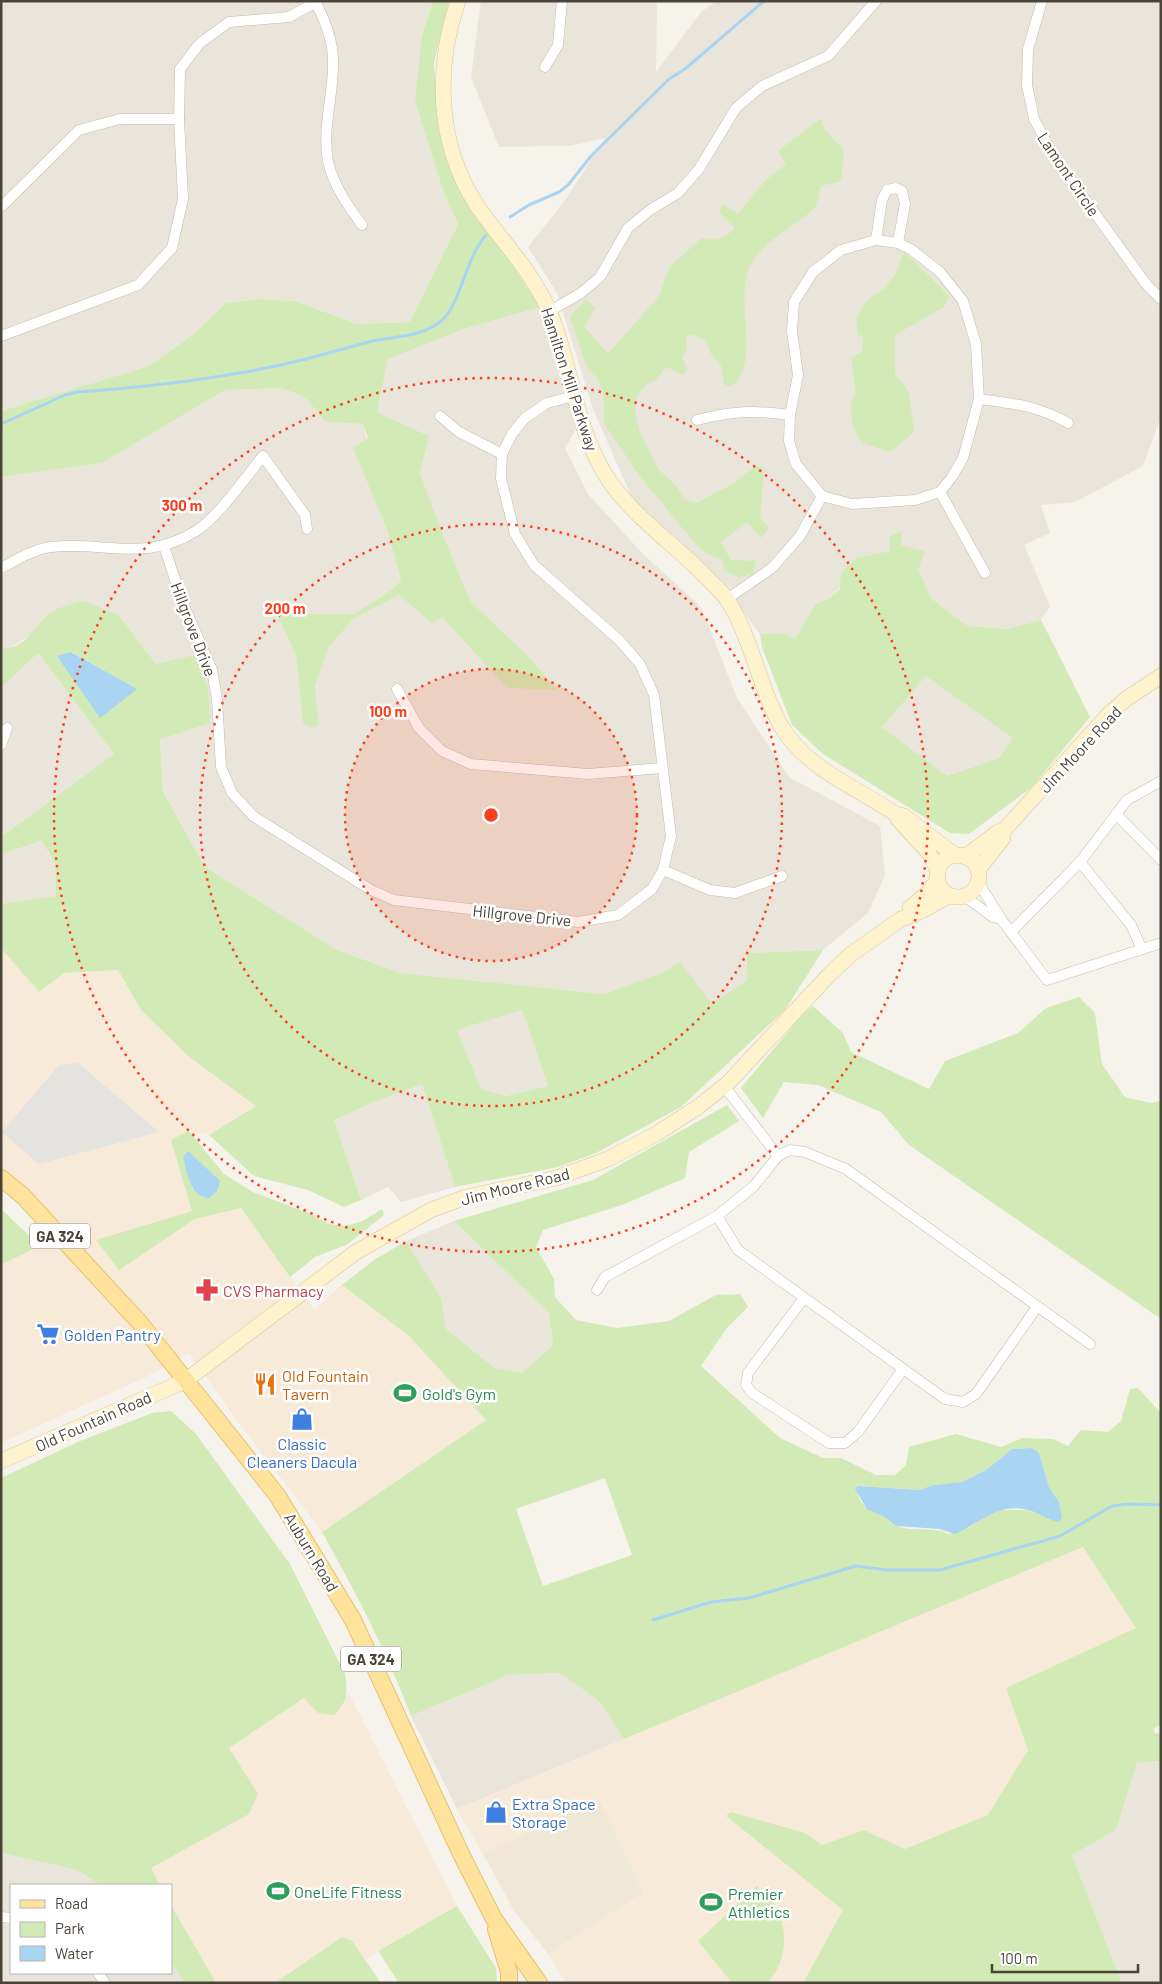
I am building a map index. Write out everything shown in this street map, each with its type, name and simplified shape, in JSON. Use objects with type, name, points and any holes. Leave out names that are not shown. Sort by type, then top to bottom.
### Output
[{"type":"main road","name":"Auburn Road","points":[[1,1178],[23,1196],[140,1324],[277,1495],[353,1620],[457,1846],[494,1919],[539,1983]]},
{"type":"main road","points":[[494,1919],[509,1972],[510,1983]]},
{"type":"street","name":"Hamilton Mill Parkway","points":[[458,1],[448,36],[442,77],[443,105],[456,165],[476,203],[520,258],[550,311],[589,445],[607,478],[619,494],[702,572],[727,600],[749,645],[774,709],[788,737],[810,761],[828,774],[875,800],[897,815],[904,816],[961,856]]},
{"type":"street","points":[[545,67],[558,45],[562,1]]},
{"type":"street","points":[[550,311],[581,293],[600,276],[628,228],[650,210],[678,193],[694,175],[736,108],[762,86],[828,56],[876,1]]},
{"type":"street","name":"Lamont Circle","points":[[1042,1],[1028,49],[1027,85],[1034,119],[1055,158],[1146,284],[1161,299]]},
{"type":"street","points":[[1,336],[138,285],[172,248],[183,199],[179,119],[180,68],[200,43],[229,22],[289,17],[317,2],[329,34],[333,65],[326,129],[329,164],[345,200],[362,225]]},
{"type":"street","points":[[1,207],[79,130],[120,119],[179,119]]},
{"type":"street","points":[[876,240],[882,200],[887,190],[896,188],[902,191],[905,204],[898,243]]},
{"type":"street","points":[[876,240],[898,243],[912,250],[940,272],[963,301],[976,344],[978,399],[963,458],[952,477],[940,492],[915,500],[852,504],[822,496],[796,464],[789,441],[790,415],[798,375],[792,331],[794,302],[813,272],[842,250],[876,240]]},
{"type":"street","name":"Hillgrove Drive","points":[[164,546],[182,601],[212,670],[217,699],[221,767],[232,793],[253,816],[371,890],[394,900],[578,922],[618,915],[652,889],[663,870],[671,836],[662,768],[660,728],[654,695],[640,664],[619,640],[530,560],[515,534],[500,479],[502,454],[512,434],[525,418],[547,403],[574,396]]},
{"type":"street","points":[[978,399],[1029,405],[1049,412],[1068,424]]},
{"type":"street","points":[[698,420],[721,414],[754,410],[790,415]]},
{"type":"street","points":[[440,416],[458,432],[502,454]]},
{"type":"street","points":[[1,568],[49,547],[135,550],[164,546],[198,530],[225,502],[263,456],[305,515],[307,529]]},
{"type":"street","points":[[940,492],[985,573]]},
{"type":"street","points":[[727,600],[772,568],[800,536],[822,496]]},
{"type":"street","name":"Jim Moore Road","points":[[961,856],[1005,829],[1109,714],[1126,699],[1161,676]]},
{"type":"street","points":[[397,689],[419,728],[442,751],[471,764],[588,774],[662,768]]},
{"type":"street","points":[[1,745],[7,728]]},
{"type":"street","points":[[1011,932],[1080,862],[1127,800],[1161,781]]},
{"type":"street","points":[[1116,814],[1161,860]]},
{"type":"street","name":"Hamilton Mill Parkway","points":[[897,815],[900,822],[928,853],[938,875]]},
{"type":"street","name":"Jim Moore Road","points":[[978,876],[1004,837],[1005,829]]},
{"type":"street","points":[[1001,919],[942,889],[938,875],[945,860],[961,856],[976,865],[978,876],[1001,919],[1047,980],[1161,943]]},
{"type":"street","points":[[1080,862],[1131,925],[1142,949]]},
{"type":"street","points":[[663,870],[710,890],[735,893],[782,876]]},
{"type":"street","name":"Jim Moore Road","points":[[185,1381],[356,1252],[431,1210],[466,1197],[556,1178],[608,1159],[656,1134],[698,1107],[724,1086],[753,1058],[829,974],[857,950],[900,919],[904,913],[928,893],[938,875]]},
{"type":"street","points":[[957,896],[971,892],[978,876]]},
{"type":"street","name":"Jim Moore Road","points":[[900,919],[908,918],[933,903],[957,896]]},
{"type":"street","points":[[724,1086],[778,1156]]},
{"type":"street","points":[[597,1290],[605,1277],[717,1216],[754,1186],[778,1156],[790,1150],[805,1152],[846,1169],[1090,1344]]},
{"type":"street","points":[[717,1216],[738,1250],[945,1399],[963,1402],[976,1394],[1037,1307]]},
{"type":"street","points":[[804,1298],[748,1373],[746,1385],[752,1394],[829,1443],[845,1443],[858,1432],[903,1369]]},
{"type":"street","name":"Old Fountain Road","points":[[1,1462],[185,1381]]},
{"type":"shaded area","points":[[1,1],[433,1],[422,36],[444,193],[458,224],[410,322],[357,324],[295,301],[258,299],[226,303],[194,334],[149,366],[1,411]]},
{"type":"shaded area","points":[[481,1],[657,1],[656,72],[702,11],[717,1],[1161,1],[1161,417],[1143,466],[1075,502],[1041,505],[1050,533],[1024,545],[1050,606],[1041,620],[1006,629],[968,626],[932,599],[901,545],[901,531],[890,551],[876,554],[828,599],[815,604],[798,635],[793,640],[783,633],[760,634],[727,591],[632,498],[593,409],[557,293],[528,247],[566,199],[605,138],[568,146],[499,147],[471,77]]},
{"type":"shaded area","points":[[540,307],[565,387],[575,431],[565,448],[588,494],[642,553],[701,607],[737,698],[789,777],[880,826],[885,875],[868,913],[823,950],[748,953],[747,980],[712,1005],[680,963],[665,972],[604,994],[399,973],[337,950],[205,867],[163,790],[156,664],[119,615],[53,611],[31,635],[8,649],[1,648],[1,477],[102,463],[225,390],[282,388],[306,398],[325,422],[363,424],[401,580],[394,588],[354,614],[302,614],[271,601],[296,655],[303,724],[319,725],[315,686],[329,647],[353,619],[399,594],[433,624],[442,617],[507,687],[556,690],[527,655],[471,602],[420,473],[429,436],[377,412],[388,359],[467,328]]},
{"type":"shaded area","points":[[38,653],[114,754],[1,837],[1,688]]},
{"type":"shaded area","points":[[926,676],[1014,738],[999,758],[947,776],[882,727]]},
{"type":"shaded area","points":[[43,841],[55,863],[56,896],[1,904],[1,854]]},
{"type":"shaded area","points":[[1,948],[39,992],[64,973],[118,970],[141,1010],[188,1056],[257,1106],[209,1135],[189,1131],[192,1211],[96,1240],[119,1269],[196,1219],[241,1208],[314,1309],[342,1285],[409,1336],[486,1420],[322,1532],[235,1418],[189,1353],[148,1376],[1,1443],[1,1265],[61,1236],[1,1182]]},
{"type":"shaded area","points":[[522,1010],[548,1086],[506,1096],[481,1089],[457,1030]]},
{"type":"shaded area","points":[[78,1063],[159,1132],[39,1164],[2,1132],[59,1065]]},
{"type":"shaded area","points":[[422,1084],[455,1187],[401,1202],[388,1187],[361,1200],[334,1120],[374,1102]]},
{"type":"shaded area","points":[[454,1221],[549,1313],[553,1345],[522,1373],[495,1368],[446,1329],[440,1298],[406,1241]]},
{"type":"shaded area","points":[[1083,1547],[1136,1628],[1006,1688],[1028,1750],[988,1815],[905,1849],[864,1830],[822,1845],[805,1833],[732,1812],[727,1817],[843,1910],[803,1983],[566,1983],[548,1954],[642,1892],[599,1799],[483,1854],[457,1809]]},
{"type":"shaded area","points":[[560,1673],[600,1702],[624,1739],[457,1809],[411,1716],[508,1675]]},
{"type":"shaded area","points":[[348,1692],[457,1906],[378,1951],[366,1960],[352,1941],[342,1937],[275,1983],[216,1983],[172,1907],[172,1884],[159,1884],[151,1869],[180,1851],[258,1794],[229,1748],[305,1697],[343,1706]]},
{"type":"shaded area","points":[[1161,1761],[1161,1983],[1122,1983],[1072,1855],[1116,1830],[1137,1763]]},
{"type":"shaded area","points":[[599,1799],[643,1892],[548,1954],[513,1909],[483,1854]]},
{"type":"shaded area","points":[[1,1853],[77,1870],[98,1884],[10,1884],[10,1974],[172,1974],[172,1964],[185,1983],[1,1983]]},
{"type":"green space","points":[[433,1],[449,1],[434,63],[439,127],[459,191],[506,255],[540,307],[467,328],[388,359],[377,412],[429,436],[420,473],[471,602],[527,655],[557,690],[507,688],[442,617],[433,624],[399,595],[353,619],[329,647],[315,686],[319,725],[314,728],[303,724],[296,655],[270,600],[302,614],[354,614],[394,588],[401,580],[387,529],[353,448],[368,438],[363,424],[325,422],[306,398],[282,388],[225,390],[102,463],[1,477],[1,411],[149,366],[194,334],[226,303],[258,299],[295,301],[357,324],[410,322],[458,224],[444,193],[415,100],[422,36]]},
{"type":"green space","points":[[820,119],[825,130],[844,150],[841,181],[821,186],[816,207],[768,244],[754,259],[747,274],[745,290],[746,345],[745,362],[740,376],[730,387],[724,384],[721,365],[711,354],[706,341],[692,334],[686,336],[687,350],[682,357],[687,368],[684,375],[666,367],[656,380],[645,385],[637,396],[635,411],[640,433],[659,470],[676,486],[684,499],[697,503],[736,482],[755,466],[764,468],[760,517],[769,528],[761,538],[747,522],[721,542],[731,560],[756,561],[753,574],[739,577],[725,571],[721,559],[711,556],[697,546],[639,475],[604,423],[604,395],[597,378],[587,368],[570,317],[586,299],[595,308],[585,327],[608,354],[659,296],[670,266],[702,238],[711,240],[720,238],[735,228],[719,212],[723,204],[738,214],[765,181],[786,164],[778,151]]},
{"type":"green space","points":[[904,252],[949,296],[944,307],[895,335],[895,374],[909,392],[914,432],[890,452],[862,443],[853,425],[851,406],[856,393],[851,359],[862,351],[863,336],[858,335],[856,318],[869,298],[883,290],[896,273]]},
{"type":"green space","points":[[902,531],[901,545],[925,551],[918,570],[932,599],[968,626],[1006,629],[1041,620],[1090,717],[1032,787],[969,834],[950,833],[823,754],[792,725],[762,647],[760,634],[783,633],[794,639],[815,604],[828,599],[840,589],[841,573],[856,558],[890,551],[890,536]],"holes":[[[926,676],[1013,738],[999,758],[947,776],[882,727]]]},
{"type":"green space","points":[[83,601],[119,615],[156,664],[195,655],[208,688],[210,723],[160,739],[163,791],[205,867],[337,950],[400,973],[604,994],[664,972],[680,962],[712,1004],[747,980],[747,953],[823,950],[785,1010],[681,1107],[596,1153],[558,1167],[455,1187],[422,1084],[374,1102],[334,1120],[361,1200],[344,1207],[308,1190],[254,1176],[209,1135],[256,1106],[188,1056],[141,1010],[118,970],[64,973],[39,992],[1,948],[1,904],[56,896],[55,863],[42,841],[1,854],[1,837],[114,754],[38,653],[1,688],[1,648],[10,648],[24,641],[53,611]],"holes":[[[72,652],[136,689],[57,657]],[[522,1010],[548,1086],[506,1096],[481,1089],[457,1030]]]},
{"type":"green space","points":[[1079,997],[1095,1013],[1102,1064],[1125,1097],[1151,1103],[1161,1101],[1161,1319],[909,1145],[881,1112],[818,1085],[784,1082],[763,1118],[741,1088],[802,1015],[813,1006],[843,1033],[851,1052],[929,1089],[945,1061],[1018,1033],[1046,1008]]},
{"type":"green space","points":[[727,1105],[739,1121],[689,1152],[685,1178],[622,1205],[543,1230],[536,1247],[554,1279],[555,1297],[576,1320],[617,1328],[669,1321],[716,1295],[740,1294],[748,1307],[726,1329],[701,1366],[780,1438],[823,1458],[841,1458],[876,1475],[895,1475],[906,1465],[909,1447],[956,1434],[1001,1447],[1022,1438],[1053,1439],[1068,1446],[1081,1430],[1108,1432],[1121,1421],[1130,1389],[1138,1388],[1161,1413],[1161,1724],[1153,1729],[1155,1733],[1161,1734],[1161,1761],[1137,1763],[1116,1830],[1072,1855],[1122,1983],[803,1983],[843,1910],[726,1816],[731,1812],[805,1833],[822,1845],[864,1830],[905,1849],[988,1815],[1028,1750],[1006,1688],[1136,1628],[1083,1547],[624,1739],[600,1702],[560,1673],[508,1675],[411,1716],[370,1622],[322,1532],[486,1420],[409,1336],[342,1285],[374,1260],[406,1241],[441,1298],[446,1329],[495,1368],[522,1373],[553,1345],[549,1313],[454,1221],[593,1180]],"holes":[[[1032,1448],[1039,1453],[1049,1487],[1059,1502],[1035,1513],[1028,1510],[999,1510],[986,1515],[970,1527],[949,1534],[897,1526],[864,1505],[859,1498],[858,1486],[921,1490],[933,1485],[962,1482],[986,1470],[1012,1449]],[[605,1478],[632,1555],[543,1586],[516,1509]]]},
{"type":"green space","points":[[189,1131],[224,1174],[253,1192],[311,1214],[329,1224],[345,1226],[363,1221],[382,1209],[384,1215],[348,1244],[315,1257],[290,1277],[241,1208],[195,1219],[119,1270],[96,1240],[192,1211],[171,1140]],"holes":[[[183,1157],[217,1191],[193,1190]]]},
{"type":"green space","points":[[1,1209],[40,1246],[1,1265]]},
{"type":"green space","points":[[171,1411],[196,1434],[290,1564],[345,1674],[346,1696],[342,1706],[334,1715],[318,1713],[304,1698],[229,1748],[258,1794],[249,1814],[151,1868],[159,1884],[98,1884],[77,1870],[1,1853],[1,1478],[80,1441],[152,1413]]},
{"type":"green space","points":[[757,1886],[771,1899],[781,1919],[784,1931],[783,1954],[774,1975],[767,1983],[732,1983],[698,1941]]},
{"type":"green space","points":[[457,1906],[496,1968],[497,1983],[399,1983],[378,1951]]},
{"type":"green space","points":[[172,1907],[216,1983],[185,1983],[172,1964]]},
{"type":"green space","points":[[342,1937],[352,1941],[381,1983],[275,1983]]},
{"type":"water","points":[[71,652],[137,689],[100,718],[57,656]]},
{"type":"water","points":[[188,1151],[220,1181],[217,1191],[209,1198],[197,1193],[190,1183],[183,1157]]},
{"type":"water","points":[[1032,1448],[1039,1453],[1049,1487],[1059,1502],[1062,1518],[1058,1522],[1032,1511],[1017,1508],[998,1511],[955,1534],[939,1529],[896,1526],[883,1516],[867,1509],[855,1489],[858,1486],[920,1490],[933,1485],[962,1482],[986,1470],[1012,1449]]},
{"type":"waterway","points":[[510,217],[529,205],[559,192],[568,185],[591,156],[669,79],[685,69],[764,1]]},
{"type":"waterway","points":[[1,424],[65,395],[78,392],[156,385],[234,374],[296,362],[369,342],[425,331],[441,321],[448,313],[459,292],[473,256],[486,235]]},
{"type":"waterway","points":[[653,1620],[711,1602],[749,1598],[856,1566],[886,1570],[940,1570],[1060,1536],[1112,1506],[1130,1504],[1161,1505]]},
{"type":"place","name":"CVS Pharmacy","points":[[207,1290]]},
{"type":"place","name":"Golden Pantry","points":[[48,1334]]},
{"type":"place","name":"Old Fountain Tavern","points":[[265,1384]]},
{"type":"place","name":"Gold's Gym","points":[[405,1393]]},
{"type":"place","name":"Classic Cleaners Dacula","points":[[302,1419]]},
{"type":"place","name":"Extra Space Storage","points":[[496,1812]]},
{"type":"place","name":"OneLife Fitness","points":[[278,1891]]},
{"type":"place","name":"Premier Athletics","points":[[711,1902]]}]
